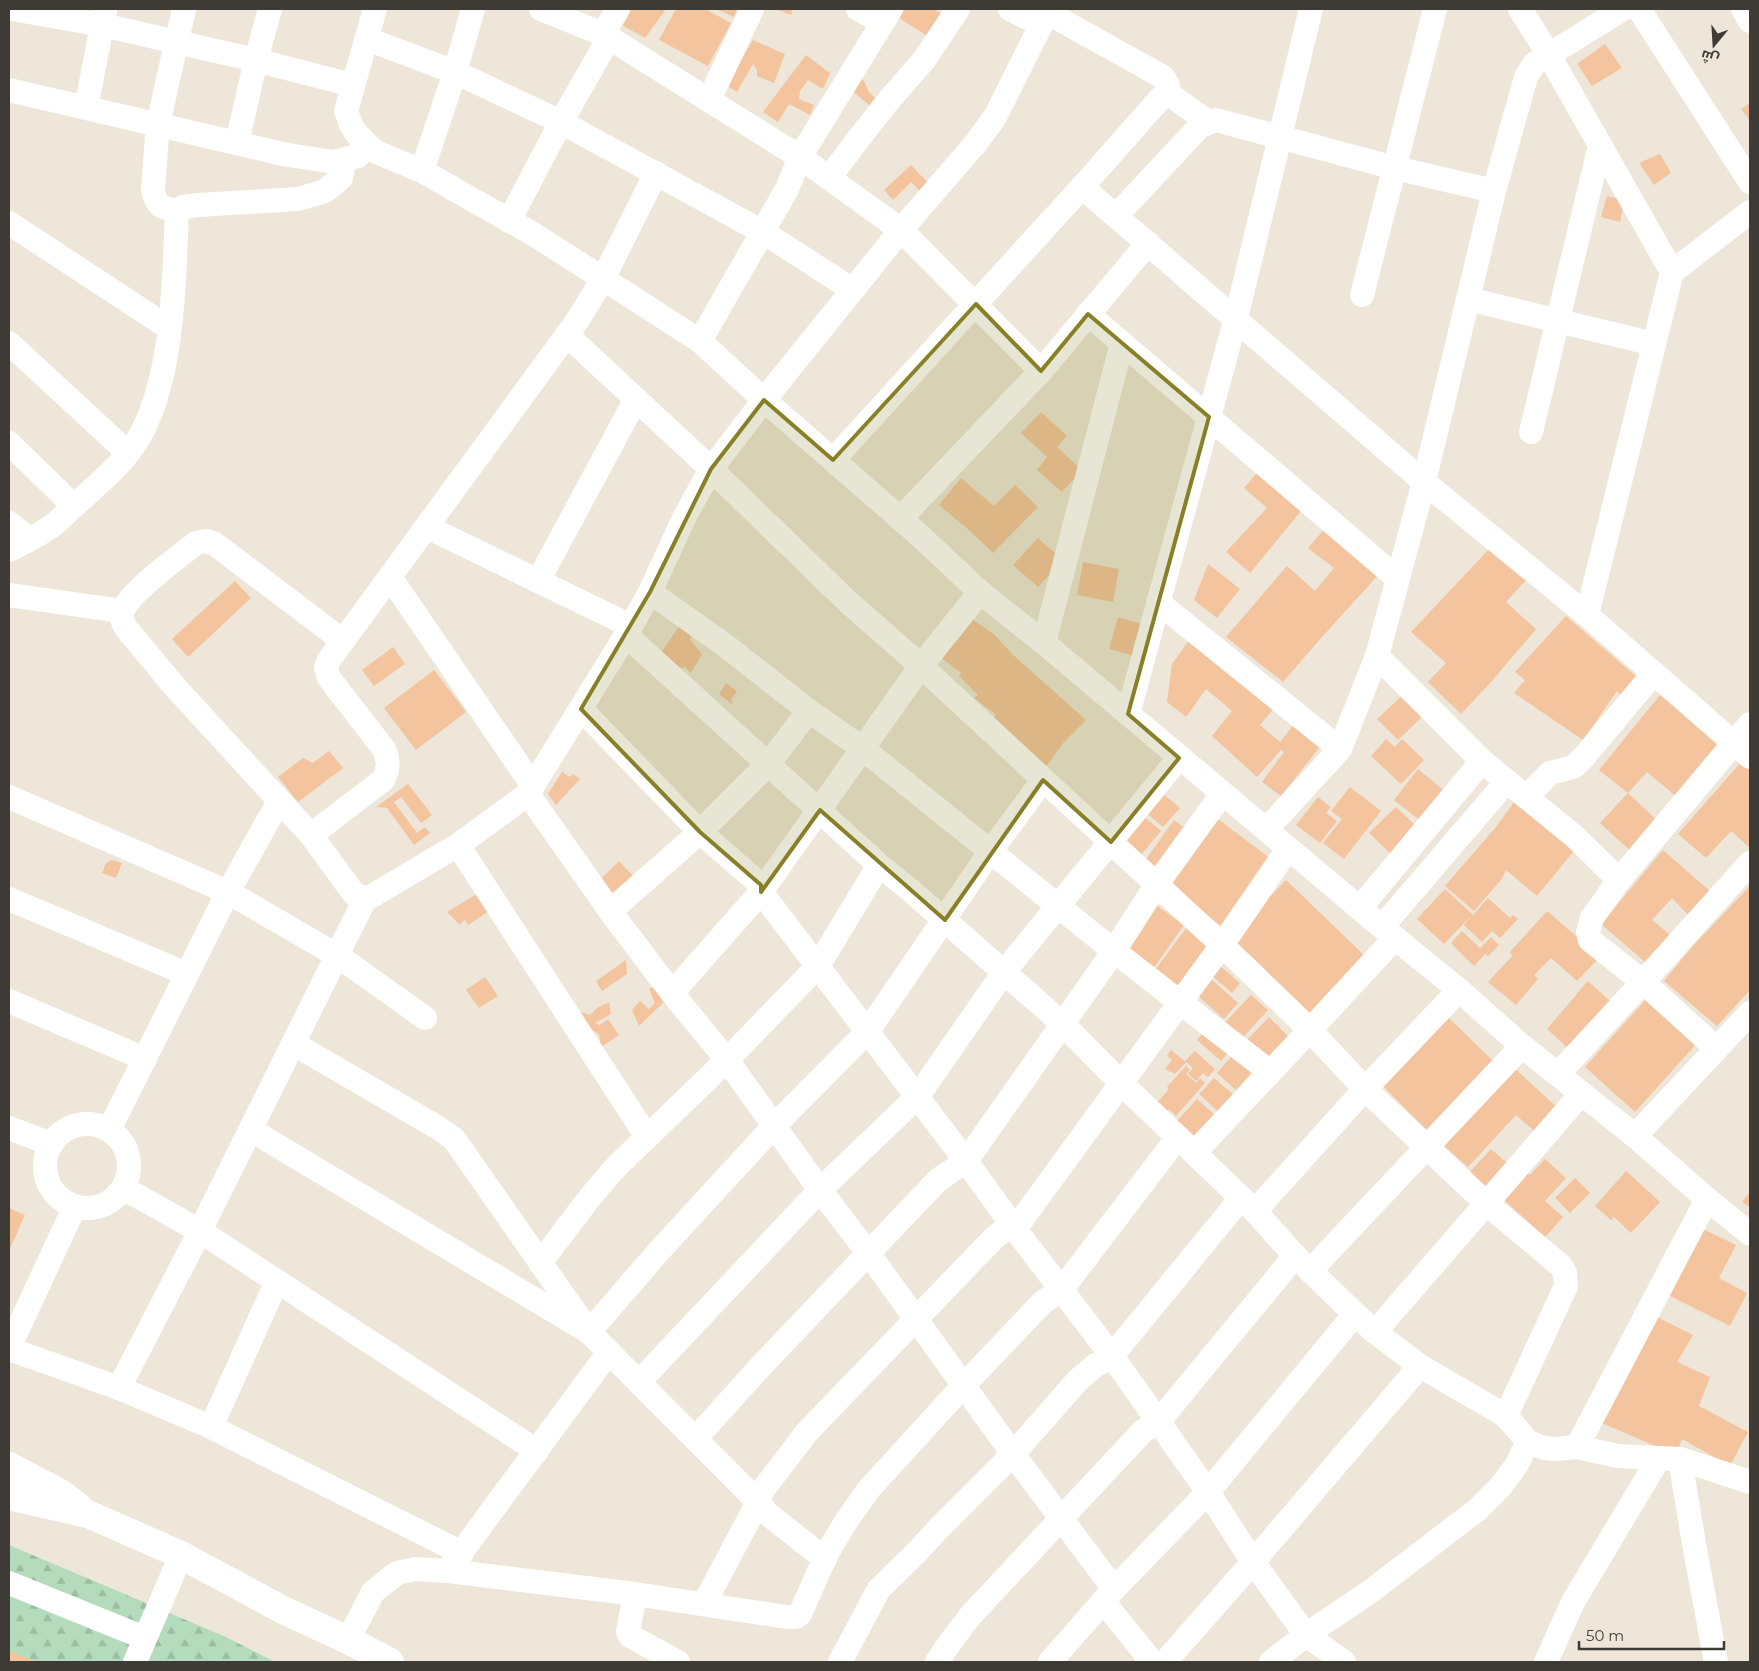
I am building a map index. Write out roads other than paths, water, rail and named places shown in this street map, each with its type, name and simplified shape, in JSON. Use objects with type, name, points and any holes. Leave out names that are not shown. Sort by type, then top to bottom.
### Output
[{"type":"main road","points":[[9,1466],[62,1494],[88,1514]]},
{"type":"main road","points":[[9,1496],[88,1514],[181,1555],[283,1610],[390,1662]]},
{"type":"street","points":[[12,9],[104,17],[177,42],[352,85]]},
{"type":"street","points":[[177,211],[159,205],[155,199],[153,189],[158,124],[184,9]]},
{"type":"street","points":[[237,143],[270,9]]},
{"type":"street","points":[[375,9],[346,111],[356,133],[374,151],[422,171],[535,235],[700,341],[980,592],[1044,642],[1179,758],[1459,990],[1522,1046],[1635,1136],[1706,1199],[1750,1234]]},
{"type":"street","points":[[422,171],[455,72],[473,9]]},
{"type":"street","points":[[541,9],[606,36],[800,157],[901,230],[1040,371]]},
{"type":"street","points":[[509,221],[606,36],[618,9]]},
{"type":"street","points":[[709,100],[752,9]]},
{"type":"street","points":[[700,341],[764,232],[787,189],[800,157],[886,16],[858,9]]},
{"type":"street","points":[[829,178],[889,100],[924,60],[958,9]]},
{"type":"street","points":[[832,460],[976,304],[1166,92],[1168,85],[1163,77],[1047,16],[1010,9]]},
{"type":"street","points":[[1128,714],[1236,318],[1311,9]]},
{"type":"street","points":[[1362,295],[1435,9]]},
{"type":"street","points":[[1520,9],[1549,55],[1672,272]]},
{"type":"street","points":[[1266,830],[1340,749],[1377,656],[1424,482],[1494,191],[1526,77],[1534,64],[1623,9]]},
{"type":"street","points":[[1639,9],[1750,182]]},
{"type":"street","points":[[1743,9],[1750,21]]},
{"type":"street","points":[[119,1388],[251,1130],[365,899],[458,845],[530,790],[629,631],[650,592],[686,514],[712,469],[764,400],[901,230],[975,144],[995,116],[1047,16]]},
{"type":"street","points":[[86,108],[104,17]]},
{"type":"street","points":[[367,39],[455,72],[560,122],[764,232],[853,290]]},
{"type":"street","points":[[9,90],[321,161],[333,162],[374,151]]},
{"type":"street","points":[[1166,92],[1208,122]]},
{"type":"street","points":[[1116,216],[1200,126],[1216,120],[1395,168],[1494,191]]},
{"type":"street","points":[[1531,432],[1600,145]]},
{"type":"street","points":[[177,211],[183,207],[191,206],[298,199],[325,191],[341,178],[345,159]]},
{"type":"street","points":[[311,835],[383,780],[388,771],[388,761],[384,749],[327,672],[326,668],[329,660],[567,335],[603,278],[656,173]]},
{"type":"street","points":[[1082,187],[1424,482],[1587,614],[1742,750]]},
{"type":"street","points":[[9,550],[52,526],[104,480],[142,432],[157,396],[169,328],[177,211]]},
{"type":"street","points":[[1587,614],[1672,272],[1750,212]]},
{"type":"street","points":[[9,223],[169,328]]},
{"type":"street","points":[[900,519],[1040,371],[1148,243]]},
{"type":"street","points":[[1468,299],[1654,344]]},
{"type":"street","points":[[1088,314],[1398,579]]},
{"type":"street","points":[[567,335],[712,469],[847,601],[921,666],[1222,945],[1310,1030],[1365,1089],[1487,1204],[1561,1266],[1565,1273],[1566,1286],[1506,1416]]},
{"type":"street","points":[[9,343],[128,452]]},
{"type":"street","points":[[1044,642],[1122,343]]},
{"type":"street","points":[[538,581],[636,399]]},
{"type":"street","points":[[9,443],[74,506]]},
{"type":"street","points":[[9,523],[30,539]]},
{"type":"street","points":[[426,527],[538,581],[629,631],[768,764],[879,865],[945,920],[1063,1024],[1121,1083],[1248,1204],[1303,1264],[1355,1314],[1375,1332],[1420,1366],[1506,1416],[1528,1442],[1544,1448],[1577,1447],[1618,1456],[1669,1459],[1750,1482]]},
{"type":"street","points":[[343,641],[215,544],[206,541],[196,543],[136,592],[122,611],[122,619],[126,628],[175,688],[311,835],[354,894],[365,899]]},
{"type":"street","points":[[390,577],[613,914],[672,993],[727,1060],[820,1190],[869,1254],[915,1320],[1062,1519],[1152,1662]]},
{"type":"street","points":[[650,592],[726,646],[809,711],[862,748],[1114,951],[1181,1001],[1270,1072]]},
{"type":"street","points":[[672,993],[761,892],[921,666],[980,592]]},
{"type":"street","points":[[9,596],[122,611]]},
{"type":"street","points":[[1158,602],[1340,749]]},
{"type":"street","points":[[1377,656],[1482,761],[1574,836],[1619,880]]},
{"type":"street","points":[[1526,797],[1550,772],[1573,767],[1583,758],[1654,673]]},
{"type":"street","points":[[581,709],[700,832],[761,885],[761,892],[918,1096],[1015,1229],[1112,1356],[1208,1492],[1253,1562],[1306,1635],[1344,1662]]},
{"type":"street","points":[[613,914],[615,907],[700,832],[768,764],[809,711]]},
{"type":"street","points":[[1717,1049],[1644,982],[1590,940],[1588,932],[1592,918],[1619,880],[1742,750],[1750,724]]},
{"type":"street","points":[[639,1382],[820,1190],[918,1096],[1004,972],[1179,758]]},
{"type":"street","points":[[1360,908],[1482,761]]},
{"type":"street","points":[[589,1332],[659,1251],[774,1126],[868,1031],[990,852],[1043,780]]},
{"type":"street","points":[[76,1206],[9,1349],[119,1388],[211,1427],[455,1562],[635,1594],[796,1617],[800,1614],[825,1559],[847,1520],[869,1489],[1043,1302],[1062,1289],[1186,1145],[1270,1072],[1310,1030],[1507,781]]},
{"type":"street","points":[[696,1438],[761,1366],[938,1180],[966,1160],[1114,951],[1157,884],[1222,794]]},
{"type":"street","points":[[9,797],[228,892],[338,956],[425,1018]]},
{"type":"street","points":[[109,1130],[228,892],[279,801]]},
{"type":"street","points":[[458,845],[647,1137]]},
{"type":"street","points":[[704,1604],[762,1491],[807,1432],[994,1238],[1004,1230],[1015,1229],[1222,945],[1288,849]]},
{"type":"street","points":[[1558,1074],[1644,982],[1750,863]]},
{"type":"street","points":[[540,1263],[617,1166],[727,1060],[818,966],[879,865]]},
{"type":"street","points":[[9,899],[188,974]]},
{"type":"street","points":[[840,1662],[879,1589],[1013,1454],[1078,1380],[1096,1365],[1112,1356],[1248,1204],[1365,1089],[1459,990]]},
{"type":"street","points":[[9,1002],[145,1059]]},
{"type":"street","points":[[1635,1136],[1750,1014]]},
{"type":"street","points":[[294,1044],[438,1126],[454,1139],[589,1332],[696,1438],[769,1515],[825,1559]]},
{"type":"street","points":[[937,1662],[972,1615],[1143,1431],[1158,1421],[1303,1264],[1428,1147],[1522,1046]]},
{"type":"street","points":[[1375,1332],[1581,1094]]},
{"type":"street","points":[[88,1124],[109,1130],[118,1137],[128,1157],[130,1168],[124,1188],[108,1203],[97,1207],[86,1208],[65,1202],[50,1186],[46,1176],[47,1154],[52,1144],[67,1129],[78,1126],[88,1124]]},
{"type":"street","points":[[9,1128],[52,1144]]},
{"type":"street","points":[[251,1130],[589,1332]]},
{"type":"street","points":[[124,1188],[200,1231],[537,1451]]},
{"type":"street","points":[[1577,1447],[1706,1199]]},
{"type":"street","points":[[211,1427],[277,1281]]},
{"type":"street","points":[[1050,1662],[1109,1595],[1208,1492],[1355,1314]]},
{"type":"street","points":[[348,1640],[373,1592],[397,1573],[455,1562],[609,1352]]},
{"type":"street","points":[[1165,1662],[1420,1366]]},
{"type":"street","points":[[1271,1662],[1306,1635],[1371,1591],[1476,1510],[1500,1487],[1516,1466],[1528,1442]]},
{"type":"street","points":[[1669,1459],[1694,1544],[1718,1661]]},
{"type":"street","points":[[1546,1662],[1573,1602],[1669,1459]]},
{"type":"street","points":[[135,1662],[181,1555]]},
{"type":"street","points":[[9,1583],[145,1638]]},
{"type":"street","points":[[635,1594],[628,1632],[630,1636],[678,1662]]}]
